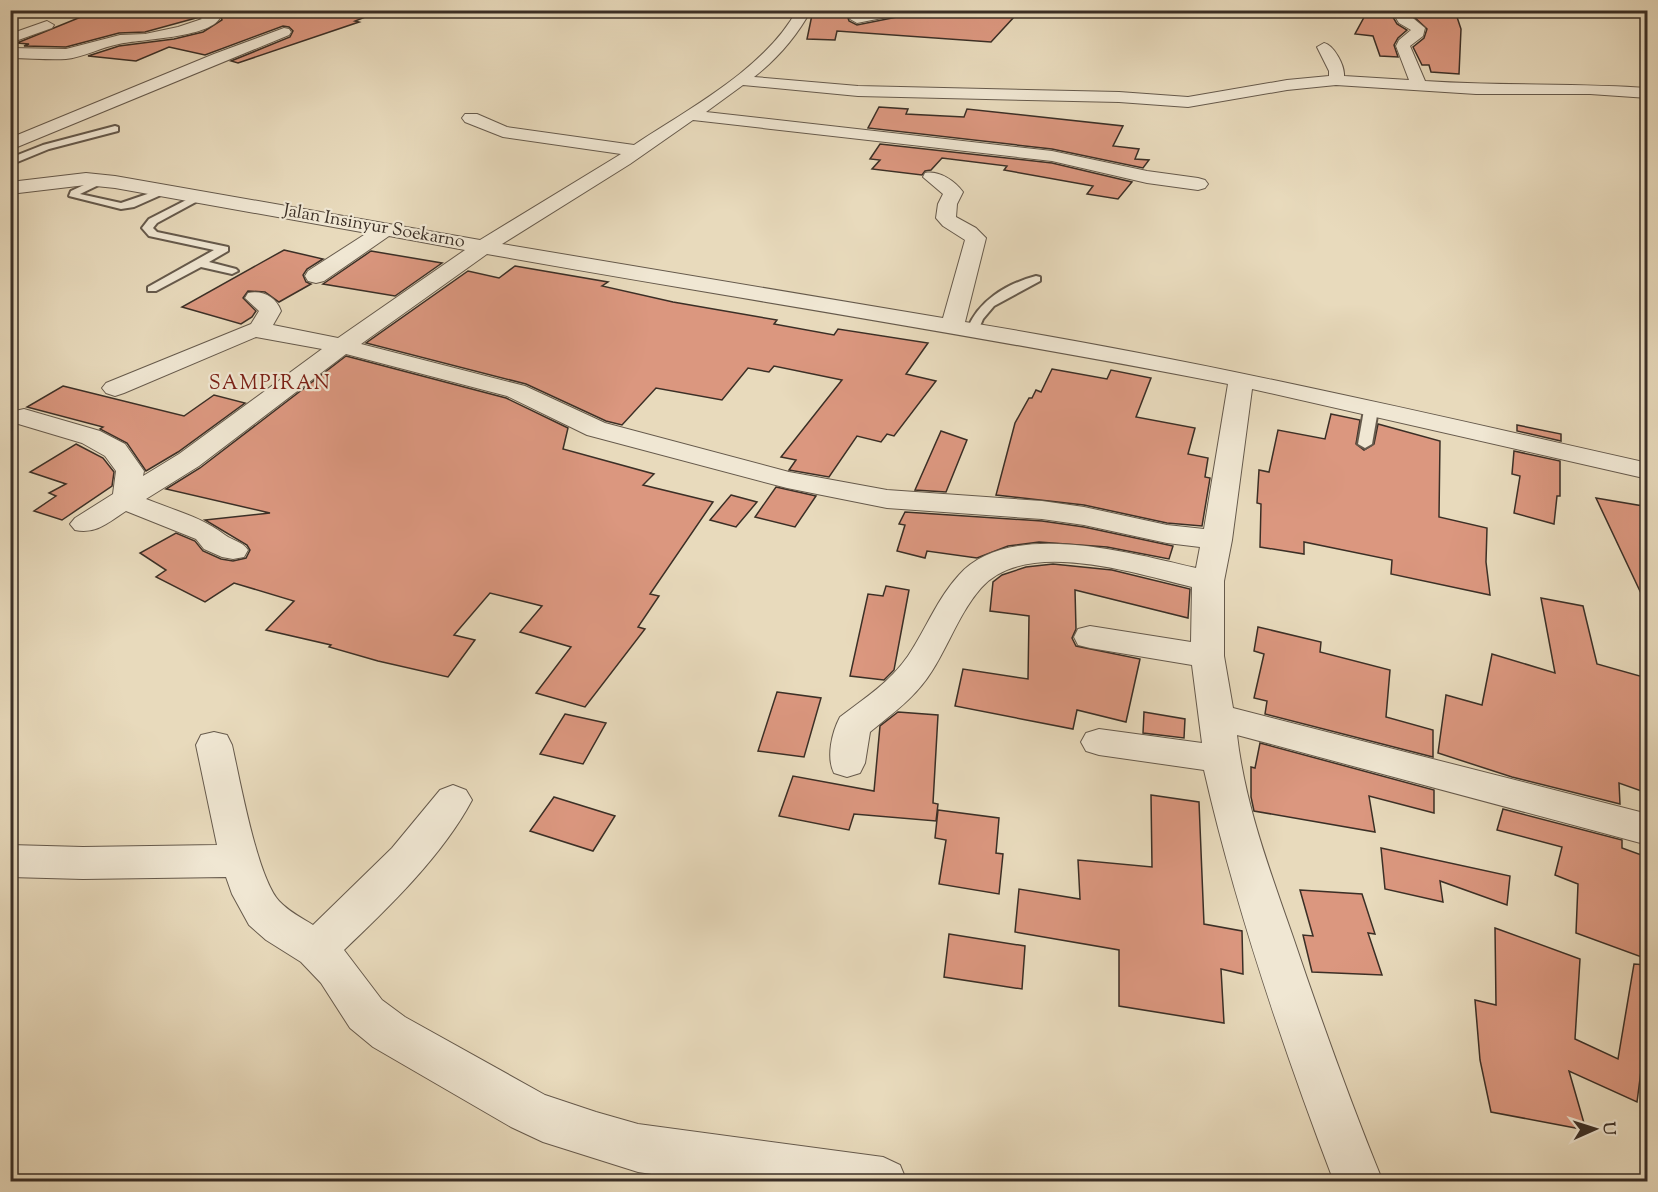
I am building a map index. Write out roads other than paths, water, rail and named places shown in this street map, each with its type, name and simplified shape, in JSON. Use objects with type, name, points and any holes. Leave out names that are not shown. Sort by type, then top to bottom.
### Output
[{"type":"street","points":[[10,53],[67,54],[120,39],[145,38],[170,33],[212,20],[213,18],[198,13],[200,10]]},
{"type":"street","name":"Jalan Insinyur Soekarno","points":[[10,188],[93,179],[485,246],[637,151],[740,80],[763,62],[804,10]]},
{"type":"street","points":[[857,19],[902,10]]},
{"type":"street","points":[[1404,10],[1400,13],[1403,20],[1418,28],[1418,33],[1403,46],[1419,85]]},
{"type":"street","points":[[10,39],[47,25]]},
{"type":"street","points":[[10,145],[284,32]]},
{"type":"street","points":[[1324,47],[1337,71],[1336,80]]},
{"type":"street","points":[[740,80],[858,91],[1119,97],[1188,102],[1287,85],[1336,80],[1498,90],[1590,89],[1647,93]]},
{"type":"street","points":[[690,115],[1052,156],[1147,177],[1198,184]]},
{"type":"street","points":[[471,118],[503,132],[637,151]]},
{"type":"street","points":[[10,169],[93,179]]},
{"type":"street","points":[[932,177],[953,192],[945,207],[947,219],[953,226],[970,232],[976,238],[962,328]]},
{"type":"street","points":[[316,276],[386,229]]},
{"type":"street","points":[[85,524],[189,460],[342,346],[485,246],[749,294],[1071,346],[1241,379],[1647,471]]},
{"type":"street","points":[[256,298],[268,305],[270,311],[259,329]]},
{"type":"street","points":[[115,388],[249,331],[259,329],[342,346],[516,390],[582,423],[604,431],[787,480],[887,500],[1042,510],[1095,518],[1167,534],[1217,540]]},
{"type":"street","points":[[1241,379],[1217,540],[1208,581],[1207,656],[1221,759],[1239,837],[1324,1095],[1359,1182]]},
{"type":"street","points":[[24,417],[91,437],[115,450],[130,471],[127,498]]},
{"type":"street","points":[[127,498],[136,505],[206,533],[215,542],[233,550]]},
{"type":"street","points":[[847,763],[853,726],[912,675],[946,614],[972,579],[983,570],[1016,556],[1056,552],[1088,556],[1208,581]]},
{"type":"street","points":[[1090,637],[1207,656]]},
{"type":"street","points":[[1217,717],[1647,830]]},
{"type":"street","points":[[1099,742],[1221,759]]},
{"type":"street","points":[[214,746],[240,861],[252,894],[264,913],[281,927],[316,949],[336,969],[366,1014],[390,1032],[528,1111],[560,1125],[638,1148],[883,1182]]},
{"type":"street","points":[[316,949],[358,912],[393,875],[426,837],[453,800]]},
{"type":"street","points":[[10,861],[83,863],[240,861]]},
{"type":"lane","points":[[10,162],[46,147],[114,129]]},
{"type":"lane","points":[[93,179],[74,196],[121,206],[130,205],[165,191]]},
{"type":"lane","points":[[152,289],[224,249],[153,234],[147,228],[153,221],[200,197]]},
{"type":"lane","points":[[199,263],[232,271]]},
{"type":"lane","points":[[962,328],[987,303],[1036,279]]},
{"type":"lane","points":[[1365,444],[1371,410]]},
{"type":"district","name":"SAMPIRAN","points":[[270,384]]}]
